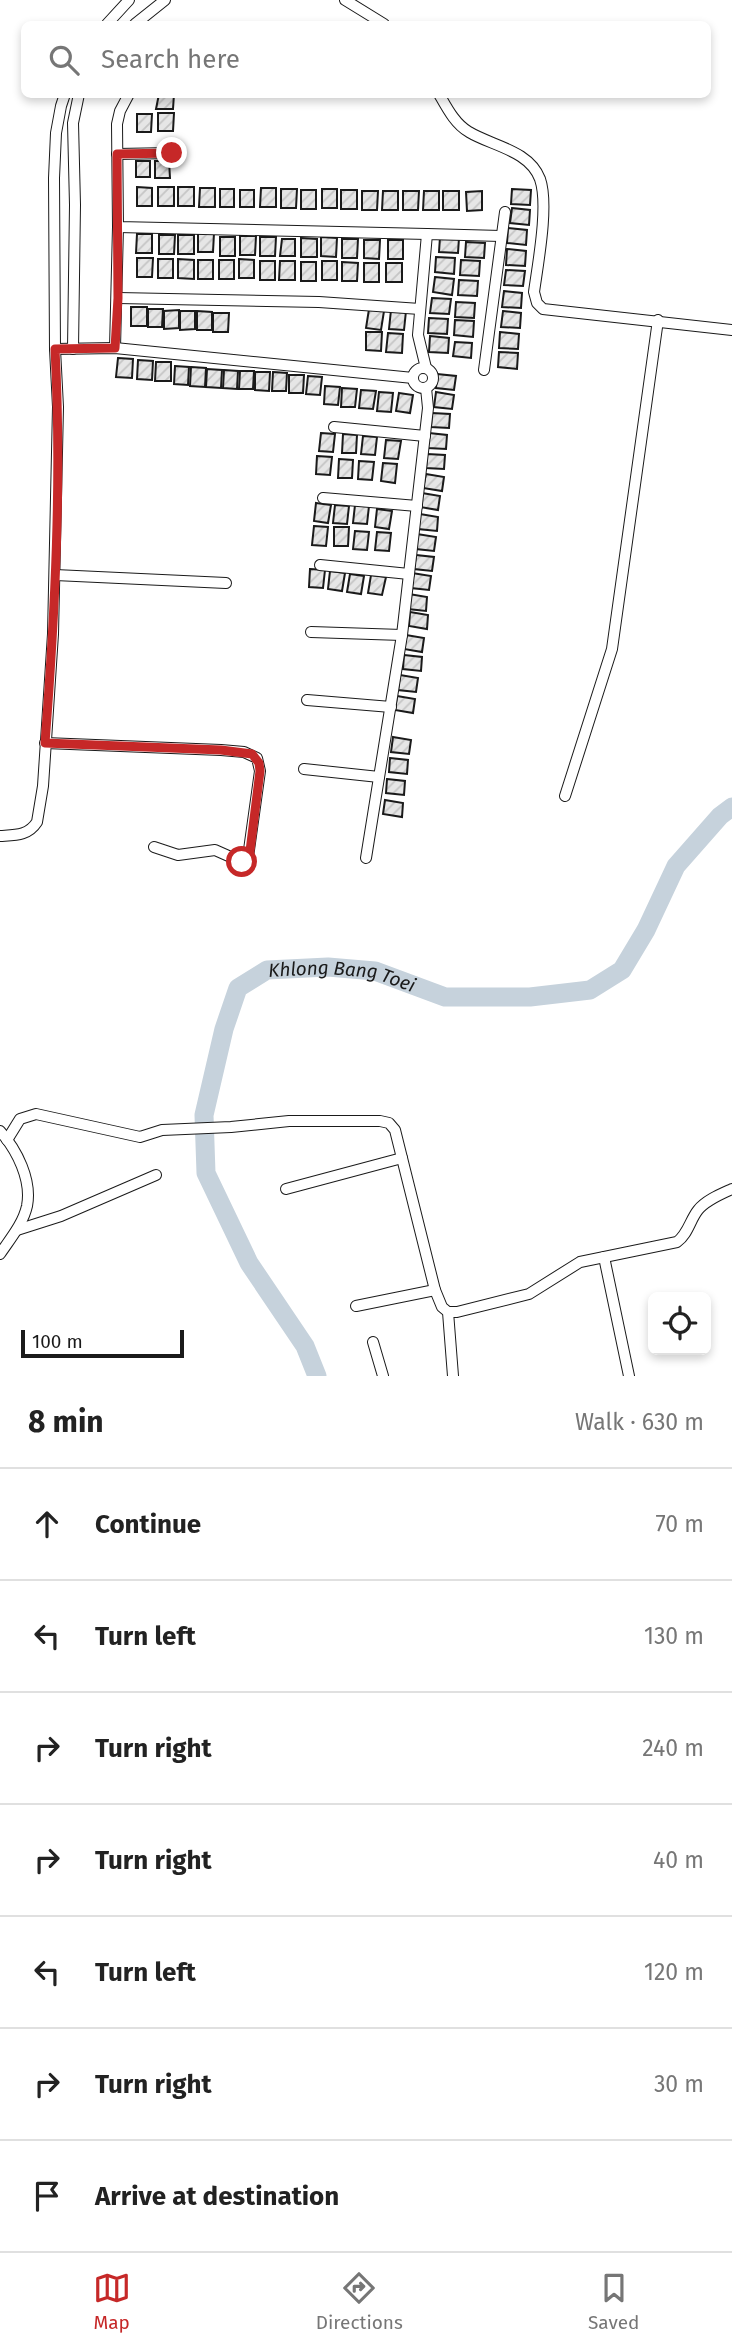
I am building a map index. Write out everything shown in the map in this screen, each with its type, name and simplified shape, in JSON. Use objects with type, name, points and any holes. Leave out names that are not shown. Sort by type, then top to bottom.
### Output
[{"type":"street","points":[[110,21],[129,0]]},
{"type":"street","points":[[139,21],[165,0]]},
{"type":"street","points":[[345,0],[379,21]]},
{"type":"street","points":[[0,836],[27,832],[37,822],[43,786],[55,575],[58,407],[55,349],[55,155],[56,133],[64,98]]},
{"type":"street","points":[[73,349],[73,123],[78,98]]},
{"type":"street","points":[[115,348],[118,298],[117,124],[127,98]]},
{"type":"street","points":[[442,98],[458,124],[468,132],[528,160],[540,180],[543,207],[534,292],[537,303],[543,309],[732,330]]},
{"type":"street","points":[[117,154],[172,153]]},
{"type":"street","points":[[484,370],[505,212]]},
{"type":"street","points":[[118,227],[501,236]]},
{"type":"street","points":[[413,378],[417,386],[426,388],[433,383],[434,378],[426,368],[418,335],[427,233]]},
{"type":"street","points":[[118,298],[319,302],[420,309]]},
{"type":"street","points":[[565,796],[612,649],[658,320]]},
{"type":"street","points":[[55,349],[115,348],[413,378]]},
{"type":"street","points":[[413,378],[417,370],[426,368]]},
{"type":"street","points":[[366,858],[402,635],[428,408],[426,388]]},
{"type":"street","points":[[334,427],[425,436]]},
{"type":"street","points":[[323,498],[417,506]]},
{"type":"street","points":[[320,565],[409,574]]},
{"type":"street","points":[[55,575],[226,583]]},
{"type":"street","points":[[311,632],[402,635]]},
{"type":"street","points":[[307,700],[391,707]]},
{"type":"street","points":[[45,743],[221,750],[244,752],[257,758],[260,771],[248,857],[242,862],[215,850],[178,855],[154,847]]},
{"type":"street","points":[[304,769],[379,777]]},
{"type":"street","points":[[0,1254],[16,1230],[27,1206],[27,1189],[21,1164],[4,1135],[20,1119],[36,1114],[135,1137],[145,1137],[162,1130],[289,1121],[389,1123],[395,1130],[435,1290],[442,1307],[448,1312],[529,1294],[580,1262],[677,1242],[683,1238],[698,1210],[732,1189]]},
{"type":"street","points":[[286,1189],[402,1158]]},
{"type":"street","points":[[16,1230],[61,1216],[156,1175]]},
{"type":"street","points":[[604,1257],[629,1376]]},
{"type":"street","points":[[356,1306],[435,1290]]},
{"type":"street","points":[[448,1312],[453,1376]]},
{"type":"street","points":[[373,1342],[383,1376]]},
{"type":"building","points":[[158,98],[174,98],[173,109],[156,109]]},
{"type":"building","points":[[158,113],[174,113],[173,131],[158,131]]},
{"type":"building","points":[[137,114],[152,114],[151,132],[137,132]]},
{"type":"building","points":[[136,161],[150,161],[150,177],[136,177]]},
{"type":"building","points":[[155,161],[169,161],[170,178],[155,178]]},
{"type":"building","points":[[137,187],[152,188],[152,206],[137,206]]},
{"type":"building","points":[[158,187],[174,187],[174,206],[158,206]]},
{"type":"building","points":[[178,187],[194,187],[194,206],[178,206]]},
{"type":"building","points":[[200,188],[215,188],[215,207],[199,207]]},
{"type":"building","points":[[261,188],[276,188],[276,207],[260,207]]},
{"type":"building","points":[[220,189],[234,189],[234,207],[220,207]]},
{"type":"building","points":[[281,189],[297,189],[296,208],[281,208]]},
{"type":"building","points":[[322,189],[337,189],[337,208],[322,208]]},
{"type":"building","points":[[512,189],[531,190],[530,205],[511,204]]},
{"type":"building","points":[[240,190],[254,190],[254,207],[240,207]]},
{"type":"building","points":[[301,190],[316,190],[316,209],[301,209]]},
{"type":"building","points":[[341,190],[357,190],[357,209],[341,209]]},
{"type":"building","points":[[362,191],[378,191],[377,210],[362,210]]},
{"type":"building","points":[[383,191],[398,191],[398,210],[382,210]]},
{"type":"building","points":[[403,191],[419,191],[418,210],[403,210]]},
{"type":"building","points":[[424,191],[439,191],[439,210],[423,210]]},
{"type":"building","points":[[443,191],[459,191],[459,210],[443,210]]},
{"type":"building","points":[[482,191],[482,210],[467,211],[466,192]]},
{"type":"building","points":[[512,208],[530,210],[529,225],[510,223]]},
{"type":"building","points":[[508,228],[527,230],[526,245],[507,243]]},
{"type":"building","points":[[198,233],[214,233],[213,252],[198,252]]},
{"type":"building","points":[[137,234],[152,234],[152,253],[136,253]]},
{"type":"building","points":[[159,235],[175,235],[174,254],[159,254]]},
{"type":"building","points":[[178,235],[194,235],[194,254],[178,254]]},
{"type":"building","points":[[240,236],[256,236],[255,255],[240,255]]},
{"type":"building","points":[[220,237],[235,237],[235,256],[220,256]]},
{"type":"building","points":[[260,237],[276,237],[275,256],[260,256]]},
{"type":"building","points":[[321,237],[337,238],[336,257],[321,256]]},
{"type":"building","points":[[440,237],[459,238],[458,253],[439,252]]},
{"type":"building","points":[[301,238],[317,239],[317,257],[301,257]]},
{"type":"building","points":[[282,239],[295,239],[295,256],[280,256]]},
{"type":"building","points":[[342,239],[358,239],[357,258],[342,258]]},
{"type":"building","points":[[364,240],[380,240],[379,259],[364,258]]},
{"type":"building","points":[[388,240],[403,240],[403,259],[388,259]]},
{"type":"building","points":[[466,242],[485,243],[484,258],[465,257]]},
{"type":"building","points":[[507,249],[526,251],[525,266],[506,265]]},
{"type":"building","points":[[436,257],[455,258],[454,274],[435,272]]},
{"type":"building","points":[[137,258],[153,258],[152,277],[137,277]]},
{"type":"building","points":[[158,259],[173,259],[173,278],[158,278]]},
{"type":"building","points":[[178,259],[194,260],[194,279],[178,278]]},
{"type":"building","points":[[239,259],[254,260],[254,278],[239,278]]},
{"type":"building","points":[[198,260],[213,260],[213,279],[198,279]]},
{"type":"building","points":[[219,260],[234,260],[234,279],[219,279]]},
{"type":"building","points":[[461,260],[480,261],[479,276],[460,275]]},
{"type":"building","points":[[260,261],[275,261],[275,280],[260,280]]},
{"type":"building","points":[[280,261],[295,261],[295,280],[279,280]]},
{"type":"building","points":[[322,261],[337,261],[337,280],[322,280]]},
{"type":"building","points":[[301,262],[316,262],[316,281],[301,281]]},
{"type":"building","points":[[342,262],[358,263],[357,281],[342,281]]},
{"type":"building","points":[[364,263],[379,263],[379,282],[364,282]]},
{"type":"building","points":[[386,263],[402,263],[402,282],[386,282]]},
{"type":"building","points":[[506,270],[525,271],[523,286],[504,285]]},
{"type":"building","points":[[435,277],[454,279],[452,295],[433,292]]},
{"type":"building","points":[[459,280],[478,281],[477,296],[458,295]]},
{"type":"building","points":[[504,291],[522,293],[521,308],[502,307]]},
{"type":"building","points":[[432,298],[451,299],[449,314],[430,313]]},
{"type":"building","points":[[456,302],[475,303],[474,318],[455,317]]},
{"type":"building","points":[[131,307],[147,307],[147,326],[131,326]]},
{"type":"building","points":[[148,309],[163,309],[162,327],[148,327]]},
{"type":"building","points":[[369,309],[384,311],[381,330],[366,328]]},
{"type":"building","points":[[179,310],[179,328],[164,329],[164,311]]},
{"type":"building","points":[[391,310],[406,311],[404,330],[389,329]]},
{"type":"building","points":[[180,311],[195,311],[195,329],[180,330]]},
{"type":"building","points":[[197,311],[212,312],[212,330],[197,330]]},
{"type":"building","points":[[503,311],[521,313],[520,328],[501,327]]},
{"type":"building","points":[[213,313],[229,313],[228,332],[213,332]]},
{"type":"building","points":[[429,318],[448,319],[447,334],[428,333]]},
{"type":"building","points":[[455,320],[474,321],[473,337],[454,335]]},
{"type":"building","points":[[366,332],[382,332],[381,351],[366,350]]},
{"type":"building","points":[[500,332],[519,334],[518,349],[499,348]]},
{"type":"building","points":[[388,333],[403,334],[402,353],[386,352]]},
{"type":"building","points":[[430,336],[449,338],[448,353],[429,352]]},
{"type":"building","points":[[455,342],[472,343],[471,358],[453,356]]},
{"type":"building","points":[[499,352],[518,353],[517,369],[498,367]]},
{"type":"building","points":[[118,358],[133,359],[132,378],[116,377]]},
{"type":"building","points":[[138,360],[153,361],[152,380],[137,379]]},
{"type":"building","points":[[156,362],[171,362],[171,381],[155,381]]},
{"type":"building","points":[[175,366],[189,367],[188,385],[174,384]]},
{"type":"building","points":[[191,367],[206,368],[205,387],[190,386]]},
{"type":"building","points":[[207,369],[222,370],[221,388],[206,387]]},
{"type":"building","points":[[224,370],[238,371],[237,389],[223,388]]},
{"type":"building","points":[[240,371],[254,371],[253,389],[239,389]]},
{"type":"building","points":[[255,372],[270,372],[269,391],[255,390]]},
{"type":"building","points":[[273,372],[287,373],[286,391],[272,391]]},
{"type":"building","points":[[437,374],[456,376],[454,390],[436,388]]},
{"type":"building","points":[[289,375],[304,375],[303,393],[289,393]]},
{"type":"building","points":[[308,376],[322,377],[320,395],[306,394]]},
{"type":"building","points":[[325,386],[340,387],[338,405],[324,404]]},
{"type":"building","points":[[342,388],[357,389],[355,407],[341,407]]},
{"type":"building","points":[[361,390],[376,391],[373,409],[359,408]]},
{"type":"building","points":[[379,392],[393,393],[391,412],[377,411]]},
{"type":"building","points":[[436,392],[454,395],[452,409],[434,407]]},
{"type":"building","points":[[399,393],[413,395],[410,413],[396,411]]},
{"type":"building","points":[[432,413],[450,414],[449,428],[431,427]]},
{"type":"building","points":[[321,433],[335,434],[333,452],[319,451]]},
{"type":"building","points":[[429,433],[447,435],[446,449],[428,448]]},
{"type":"building","points":[[343,434],[357,435],[356,453],[342,453]]},
{"type":"building","points":[[363,436],[377,437],[375,455],[361,454]]},
{"type":"building","points":[[386,440],[401,441],[398,459],[384,458]]},
{"type":"building","points":[[427,454],[445,455],[444,469],[426,468]]},
{"type":"building","points":[[317,456],[332,457],[330,475],[316,474]]},
{"type":"building","points":[[339,459],[353,460],[352,478],[338,478]]},
{"type":"building","points":[[359,461],[374,462],[372,480],[358,479]]},
{"type":"building","points":[[383,463],[397,464],[395,483],[381,481]]},
{"type":"building","points":[[426,474],[444,477],[442,491],[423,488]]},
{"type":"building","points":[[422,493],[440,496],[438,510],[420,507]]},
{"type":"building","points":[[316,503],[331,505],[328,523],[314,521]]},
{"type":"building","points":[[335,505],[349,506],[347,524],[333,523]]},
{"type":"building","points":[[355,505],[369,506],[367,524],[353,523]]},
{"type":"building","points":[[377,509],[392,511],[389,529],[375,527]]},
{"type":"building","points":[[420,514],[438,517],[437,531],[418,529]]},
{"type":"building","points":[[314,526],[328,527],[326,546],[312,545]]},
{"type":"building","points":[[334,527],[349,527],[348,546],[334,546]]},
{"type":"building","points":[[355,531],[369,532],[367,550],[353,549]]},
{"type":"building","points":[[377,532],[391,533],[389,551],[375,550]]},
{"type":"building","points":[[417,534],[436,537],[434,551],[416,549]]},
{"type":"building","points":[[416,555],[434,557],[432,571],[414,569]]},
{"type":"building","points":[[310,569],[325,570],[323,588],[309,587]]},
{"type":"building","points":[[330,571],[345,573],[342,591],[328,589]]},
{"type":"building","points":[[412,573],[431,576],[429,590],[411,588]]},
{"type":"building","points":[[350,574],[364,576],[361,594],[347,592]]},
{"type":"building","points":[[371,575],[386,577],[382,595],[368,593]]},
{"type":"building","points":[[409,594],[427,597],[426,611],[408,609]]},
{"type":"building","points":[[410,612],[428,615],[427,629],[409,626]]},
{"type":"building","points":[[406,635],[424,638],[422,652],[404,649]]},
{"type":"building","points":[[404,655],[422,657],[421,671],[403,669]]},
{"type":"building","points":[[400,675],[418,678],[416,692],[398,690]]},
{"type":"building","points":[[397,696],[415,699],[413,713],[395,710]]},
{"type":"building","points":[[393,737],[411,740],[409,754],[391,752]]},
{"type":"building","points":[[390,758],[408,760],[407,774],[389,772]]},
{"type":"building","points":[[387,779],[405,781],[404,795],[386,793]]},
{"type":"building","points":[[385,800],[403,803],[402,817],[383,814]]},
{"type":"waterway","name":"Khlong Bang Toei","points":[[317,1376],[305,1346],[249,1263],[206,1173],[204,1115],[224,1029],[238,988],[267,970],[328,967],[375,971],[445,997],[530,997],[590,990],[622,970],[646,930],[676,866],[720,816],[732,807]]},
{"type":"route","points":[[172,153],[117,154],[118,298],[115,348],[55,349],[58,407],[54,628],[45,743],[221,750],[252,754],[257,758],[260,771],[250,851],[242,862]]}]
